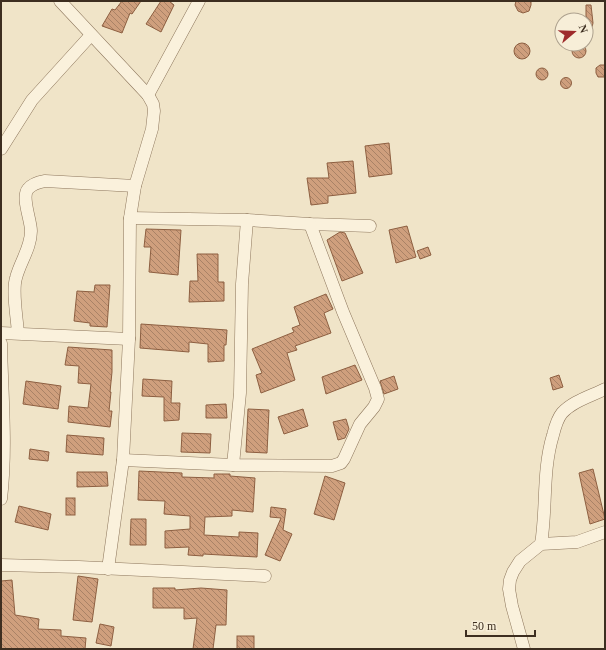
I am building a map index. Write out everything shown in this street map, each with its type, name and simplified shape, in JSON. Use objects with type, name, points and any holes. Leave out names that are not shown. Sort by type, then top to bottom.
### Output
[{"type":"street","points":[[60,1],[148,95],[153,104],[154,111],[152,128],[135,186],[130,218],[129,339],[123,460],[108,569]]},
{"type":"street","points":[[148,95],[199,1]]},
{"type":"street","points":[[1,148],[32,100],[91,35]]},
{"type":"street","points":[[18,333],[14,286],[30,242],[31,230],[26,197],[28,189],[35,184],[45,181],[135,186]]},
{"type":"street","points":[[130,218],[247,220],[370,226]]},
{"type":"street","points":[[233,465],[240,393],[242,284],[247,220]]},
{"type":"street","points":[[123,460],[233,465],[332,466],[341,463],[360,424],[374,407],[378,399],[310,224]]},
{"type":"street","points":[[1,333],[129,339]]},
{"type":"street","points":[[1,343],[4,448],[1,499]]},
{"type":"street","points":[[541,544],[548,452],[556,424],[561,414],[570,406],[605,389]]},
{"type":"street","points":[[524,649],[512,606],[510,580],[513,572],[520,562],[541,544],[577,542],[605,532]]},
{"type":"street","points":[[1,565],[79,567],[265,576]]},
{"type":"building","points":[[122,1],[141,1],[132,14],[130,13],[122,33],[102,26],[112,9],[115,10]]},
{"type":"building","points":[[161,1],[169,1],[174,5],[161,32],[146,24]]},
{"type":"building","points":[[516,1],[531,1],[529,11],[523,13],[518,11],[515,5]]},
{"type":"building","points":[[586,5],[591,5],[592,12],[586,12]]},
{"type":"building","points":[[519,43],[525,43],[530,48],[528,57],[525,59],[519,59],[514,54],[514,48]]},
{"type":"building","points":[[572,52],[586,52],[584,56],[579,58]]},
{"type":"building","points":[[600,65],[605,65],[605,77],[598,77],[596,73],[596,68]]},
{"type":"building","points":[[540,68],[544,68],[548,74],[544,80],[540,80],[536,76],[536,72]]},
{"type":"building","points":[[564,78],[568,78],[570,79],[570,87],[564,88],[561,85],[561,81]]},
{"type":"building","points":[[389,143],[392,174],[369,177],[365,146]]},
{"type":"building","points":[[353,161],[356,193],[328,196],[328,203],[311,205],[307,178],[329,178],[327,163]]},
{"type":"building","points":[[407,226],[416,257],[396,263],[389,230]]},
{"type":"building","points":[[146,229],[181,230],[178,275],[149,272],[151,247],[144,247]]},
{"type":"building","points":[[340,232],[345,233],[363,273],[342,281],[327,240]]},
{"type":"building","points":[[428,247],[431,255],[420,259],[417,251]]},
{"type":"building","points":[[197,254],[218,254],[218,282],[224,282],[224,301],[189,302],[190,281],[198,281]]},
{"type":"building","points":[[95,285],[110,285],[107,327],[90,326],[90,323],[74,321],[77,291],[94,292]]},
{"type":"building","points":[[326,294],[333,309],[324,313],[331,333],[295,346],[297,350],[287,353],[295,380],[261,393],[256,375],[262,373],[252,349],[294,332],[292,328],[300,325],[294,307]]},
{"type":"building","points":[[141,324],[227,330],[226,345],[224,345],[224,361],[208,362],[208,344],[189,342],[189,352],[140,348]]},
{"type":"building","points":[[68,347],[112,350],[109,411],[112,411],[110,427],[68,422],[69,406],[88,408],[91,384],[78,383],[79,366],[65,365]]},
{"type":"building","points":[[355,365],[362,380],[326,394],[322,377]]},
{"type":"building","points":[[559,375],[563,387],[553,390],[550,378]]},
{"type":"building","points":[[394,376],[398,389],[384,394],[380,381]]},
{"type":"building","points":[[143,379],[172,381],[171,403],[180,403],[179,420],[164,421],[164,397],[142,396]]},
{"type":"building","points":[[26,381],[61,386],[58,409],[23,404]]},
{"type":"building","points":[[226,404],[227,418],[206,418],[206,405]]},
{"type":"building","points":[[248,409],[269,410],[267,453],[246,452]]},
{"type":"building","points":[[303,409],[308,426],[284,434],[278,417]]},
{"type":"building","points":[[346,419],[349,429],[345,438],[338,440],[333,422]]},
{"type":"building","points":[[182,433],[211,434],[210,453],[181,452]]},
{"type":"building","points":[[67,435],[104,438],[103,455],[66,452]]},
{"type":"building","points":[[30,449],[49,452],[48,461],[29,459]]},
{"type":"building","points":[[593,469],[605,519],[590,524],[579,473]]},
{"type":"building","points":[[139,471],[182,473],[182,477],[214,478],[214,474],[230,474],[230,476],[255,478],[253,512],[232,510],[232,516],[205,517],[204,535],[239,537],[239,532],[258,533],[257,557],[203,554],[203,556],[188,555],[189,547],[165,548],[165,531],[190,529],[190,516],[164,514],[165,501],[138,500]]},
{"type":"building","points":[[77,472],[107,472],[108,486],[77,487]]},
{"type":"building","points":[[325,476],[345,483],[334,520],[314,514]]},
{"type":"building","points":[[66,498],[75,498],[75,515],[66,515]]},
{"type":"building","points":[[19,506],[51,514],[48,530],[15,522]]},
{"type":"building","points":[[271,507],[286,509],[283,530],[292,534],[280,561],[265,555],[281,518],[270,517]]},
{"type":"building","points":[[131,519],[146,519],[146,545],[130,545]]},
{"type":"building","points":[[78,576],[98,579],[92,622],[73,620]]},
{"type":"building","points":[[12,580],[15,615],[39,619],[38,629],[61,630],[61,636],[86,638],[85,649],[1,649],[1,581]]},
{"type":"building","points":[[153,588],[175,588],[175,590],[201,588],[227,590],[226,625],[216,625],[213,649],[193,649],[197,618],[184,619],[184,608],[153,608]]},
{"type":"building","points":[[100,624],[114,627],[111,646],[96,643]]},
{"type":"building","points":[[237,636],[254,636],[254,649],[237,649]]}]
